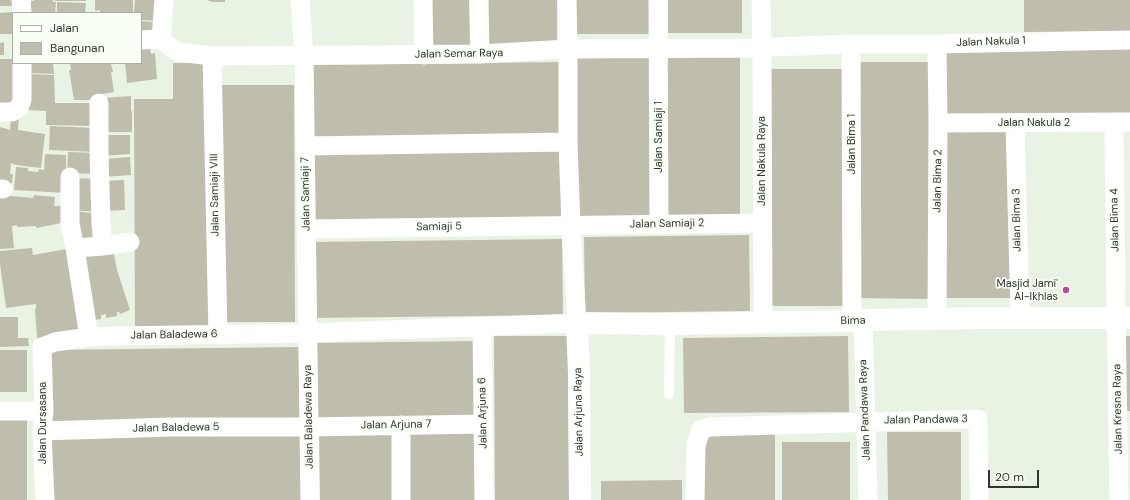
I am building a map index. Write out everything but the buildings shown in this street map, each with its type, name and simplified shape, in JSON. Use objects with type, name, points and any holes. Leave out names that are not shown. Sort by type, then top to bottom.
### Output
[{"type":"street","points":[[21,0],[22,12]]},
{"type":"street","points":[[142,40],[161,39],[164,0]]},
{"type":"street","name":"Jalan Samiaji 7","points":[[300,0],[304,55],[308,333]]},
{"type":"street","points":[[423,0],[424,55]]},
{"type":"street","points":[[479,0],[480,54]]},
{"type":"street","points":[[567,0],[568,142],[577,323]]},
{"type":"street","name":"Jalan Samiaji 1","points":[[658,0],[659,224]]},
{"type":"street","name":"Jalan Nakula Raya","points":[[761,0],[768,47],[762,223],[763,322]]},
{"type":"street","name":"Jalan Semar Raya","points":[[161,39],[178,52],[212,56],[424,55],[480,54],[568,49],[768,47]]},
{"type":"street","name":"Jalan Nakula 1","points":[[852,44],[937,44],[1130,40]]},
{"type":"street","points":[[768,47],[852,44]]},
{"type":"street","name":"Jalan Bima 1","points":[[852,44],[858,321]]},
{"type":"street","name":"Jalan Bima 2","points":[[937,44],[938,319]]},
{"type":"street","name":"Jalan Samiaji VIII","points":[[212,56],[218,335]]},
{"type":"street","points":[[0,112],[12,112],[19,108],[22,100],[22,64]]},
{"type":"street","points":[[99,103],[99,160],[103,246]]},
{"type":"street","name":"Jalan Nakula 2","points":[[938,123],[1122,122]]},
{"type":"street","name":"Jalan Bima 4","points":[[1122,122],[1123,318]]},
{"type":"street","name":"Jalan Bima 3","points":[[1015,123],[1020,318]]},
{"type":"street","points":[[306,146],[568,142]]},
{"type":"street","points":[[70,177],[70,224],[89,337]]},
{"type":"street","name":"Jalan Samiaji 2","points":[[571,226],[762,223]]},
{"type":"street","name":"Samiaji 5","points":[[307,229],[571,226]]},
{"type":"street","points":[[75,248],[130,242]]},
{"type":"street","name":"Bima","points":[[577,323],[670,324],[938,319],[1123,318]]},
{"type":"street","name":"Jalan Kresna Raya","points":[[1119,500],[1124,421],[1123,318]]},
{"type":"street","name":"Jalan Pandawa Raya","points":[[858,321],[866,422],[868,500]]},
{"type":"street","name":"Jalan Baladewa 6","points":[[42,347],[55,342],[89,337],[308,333],[577,323]]},
{"type":"street","name":"Jalan Arjuna Raya","points":[[577,323],[580,500]]},
{"type":"street","name":"Jalan Arjuna 6","points":[[482,327],[484,500]]},
{"type":"street","name":"Jalan Baladewa Raya","points":[[308,333],[310,500]]},
{"type":"street","name":"Jalan Dursasana","points":[[42,347],[44,411],[42,431],[45,500]]},
{"type":"street","points":[[0,411],[44,411]]},
{"type":"street","name":"Jalan Pandawa 3","points":[[866,422],[978,419],[979,500]]},
{"type":"street","points":[[695,500],[696,445],[701,430],[710,427],[866,422]]},
{"type":"street","name":"Jalan Arjuna 7","points":[[309,427],[483,424]]},
{"type":"street","points":[[401,425],[401,500]]},
{"type":"street","name":"Jalan Baladewa 5","points":[[42,431],[172,427],[309,427]]},
{"type":"lane","points":[[669,394],[670,324]]},
{"type":"place","name":"Masjid Jami' Al-Ikhlas","points":[[1066,290]]}]
